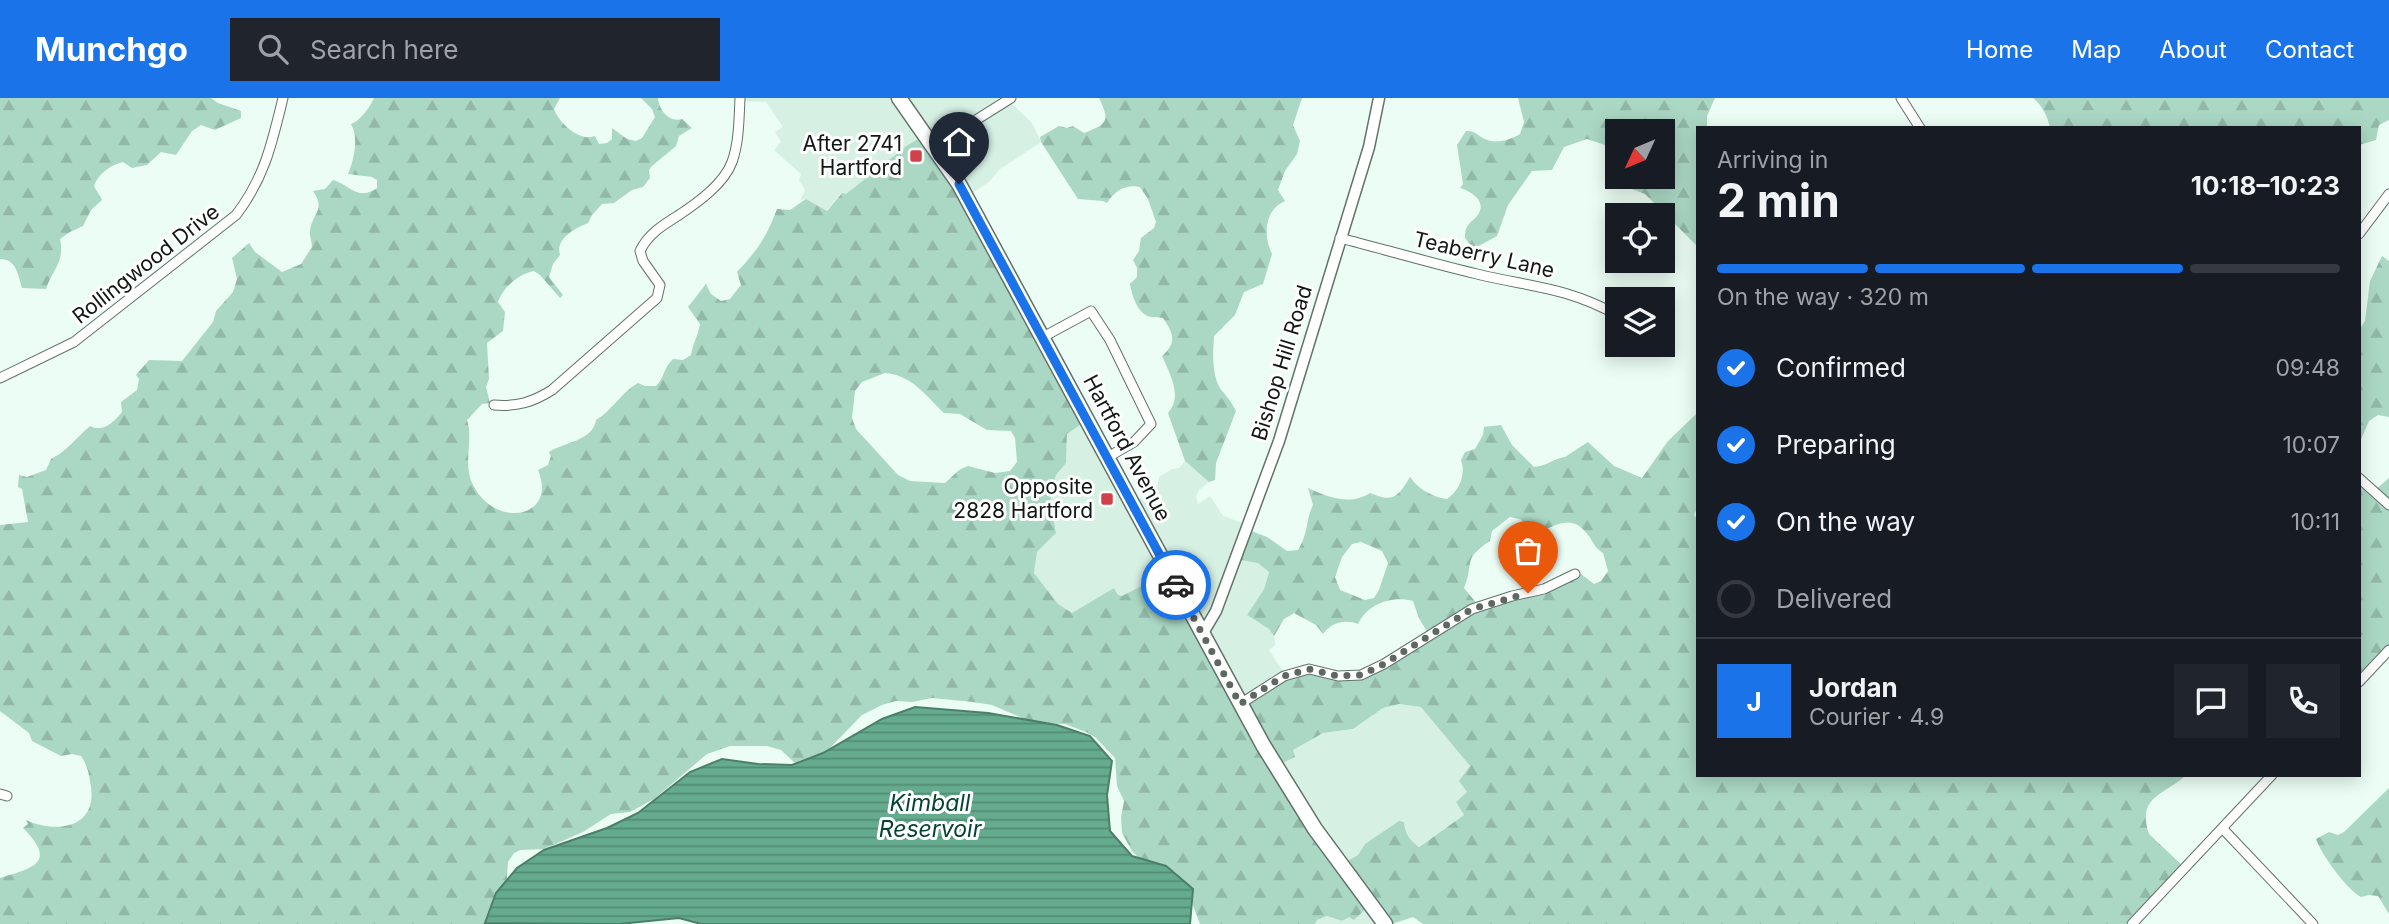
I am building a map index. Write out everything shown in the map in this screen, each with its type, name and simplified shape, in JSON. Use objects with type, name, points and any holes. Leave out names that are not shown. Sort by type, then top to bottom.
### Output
[{"type":"highway","name":"Hartford Avenue","points":[[899,98],[959,184],[1240,704],[1315,829],[1385,924]]},
{"type":"street","name":"Rollingwood Drive","points":[[0,378],[74,342],[236,215],[252,194],[263,172],[283,98]]},
{"type":"street","points":[[494,405],[516,406],[532,402],[545,394],[657,298],[660,285],[643,261],[640,251],[643,243],[658,228],[695,204],[731,166],[736,145],[740,98]]},
{"type":"street","points":[[933,147],[1011,98]]},
{"type":"street","name":"Bishop Hill Road","points":[[1203,633],[1216,611],[1279,441],[1369,147],[1378,98]]},
{"type":"street","points":[[1901,98],[1919,126]]},
{"type":"street","points":[[2361,231],[2389,194]]},
{"type":"street","name":"Teaberry Lane","points":[[1340,237],[1478,275],[1559,290],[1605,309]]},
{"type":"street","points":[[1043,337],[1091,311],[1110,340],[1151,424],[1134,442],[1108,457]]},
{"type":"street","points":[[2361,480],[2389,505]]},
{"type":"street","points":[[1240,704],[1284,676],[1309,669],[1338,676],[1361,675],[1384,664],[1472,609],[1544,589],[1575,574]]},
{"type":"street","points":[[2361,680],[2389,650]]},
{"type":"street","points":[[2132,924],[2270,777]]},
{"type":"street","points":[[2222,830],[2312,924]]},
{"type":"shaded area","points":[[740,98],[1011,98],[1009,101],[1032,123],[1041,142],[1000,169],[989,182],[966,197],[905,147],[845,195],[841,193],[826,211],[806,199],[800,200],[805,190],[799,180],[801,174],[774,150],[781,142],[775,132],[783,127],[766,102],[741,101]]},
{"type":"shaded area","points":[[1086,421],[1132,504],[1157,487],[1159,477],[1179,468],[1185,461],[1209,482],[1196,496],[1198,504],[1210,496],[1223,516],[1245,524],[1258,563],[1269,571],[1264,589],[1247,615],[1269,629],[1274,636],[1275,645],[1269,650],[1285,674],[1240,703],[1118,595],[1114,588],[1072,613],[1058,604],[1034,573],[1037,552],[1056,533],[1050,502],[1056,475],[1066,463],[1067,434]]},
{"type":"shaded area","points":[[1399,704],[1422,707],[1470,766],[1467,792],[1456,802],[1464,815],[1418,847],[1405,831],[1404,822],[1365,844],[1358,855],[1340,865],[1276,766],[1294,757],[1292,750],[1302,743],[1323,733],[1353,729],[1383,708]]},
{"type":"shaded area","points":[[1369,906],[1383,924],[1315,924],[1317,920],[1327,916],[1342,921]]},
{"type":"green space","points":[[0,98],[211,98],[241,111],[241,118],[215,130],[201,125],[192,131],[176,155],[161,152],[147,165],[132,168],[123,162],[105,171],[94,186],[102,200],[91,210],[83,226],[60,239],[61,254],[46,289],[22,288],[13,264],[0,259]]},
{"type":"green space","points":[[374,98],[560,98],[554,109],[560,120],[576,134],[595,136],[599,144],[612,139],[612,128],[627,139],[636,141],[642,138],[655,117],[652,109],[641,98],[658,98],[660,107],[669,117],[682,119],[692,128],[679,136],[676,146],[652,166],[649,170],[650,178],[643,187],[632,190],[614,203],[602,204],[588,223],[563,239],[560,255],[553,264],[549,277],[563,295],[560,298],[534,271],[512,282],[500,296],[498,302],[505,312],[503,331],[487,343],[489,379],[486,387],[490,403],[482,404],[467,420],[470,477],[483,499],[496,508],[509,513],[532,508],[540,499],[542,486],[538,470],[548,465],[551,456],[549,452],[584,437],[594,427],[596,420],[632,387],[638,383],[656,386],[673,359],[683,360],[691,355],[700,324],[688,307],[706,284],[711,294],[721,301],[730,299],[741,285],[737,272],[761,243],[777,209],[790,210],[806,199],[827,211],[842,193],[846,194],[905,147],[926,134],[1086,421],[1067,434],[1066,463],[1056,475],[1050,502],[1056,533],[1037,552],[1034,573],[1058,604],[1072,613],[1114,588],[1118,595],[1122,596],[1167,573],[1237,700],[1305,670],[1359,675],[1429,635],[1413,601],[1389,600],[1367,611],[1358,624],[1339,623],[1323,634],[1316,625],[1294,613],[1284,619],[1274,636],[1269,629],[1247,615],[1264,589],[1269,572],[1258,563],[1236,559],[1246,529],[1267,537],[1287,551],[1298,550],[1313,505],[1308,488],[1347,500],[1370,493],[1390,498],[1402,489],[1410,477],[1426,492],[1447,499],[1461,481],[1461,460],[1465,452],[1475,449],[1483,435],[1484,427],[1501,425],[1512,445],[1534,467],[1565,457],[1588,442],[1614,466],[1642,478],[1668,441],[1696,414],[1696,777],[2184,777],[2149,804],[2146,821],[2149,834],[2185,868],[2131,924],[1423,924],[1413,917],[1392,924],[1369,906],[1354,920],[1349,917],[1342,921],[1327,916],[1317,920],[1315,924],[1200,924],[1187,890],[1132,851],[1122,833],[1124,801],[1117,786],[1115,758],[1096,738],[1065,724],[1034,723],[992,705],[932,698],[912,702],[896,701],[862,715],[826,752],[808,763],[797,765],[781,750],[767,746],[730,746],[707,754],[654,799],[630,812],[611,814],[583,832],[544,849],[520,850],[514,853],[508,862],[507,924],[0,924],[0,878],[31,867],[40,857],[39,849],[23,828],[28,824],[26,820],[50,827],[72,824],[88,811],[91,801],[89,775],[81,756],[61,756],[32,741],[29,733],[0,711],[0,525],[28,522],[22,489],[18,487],[19,475],[27,477],[46,470],[51,459],[90,426],[99,428],[112,423],[122,412],[121,402],[137,390],[139,379],[136,375],[149,360],[182,361],[213,322],[216,311],[233,292],[237,279],[232,258],[249,243],[255,252],[282,272],[301,264],[312,247],[310,230],[319,207],[313,191],[325,189],[333,180],[359,193],[377,188],[377,180],[372,177],[348,174],[355,149],[351,124]],"holes":[[[885,373],[911,382],[944,413],[960,414],[987,430],[1011,431],[1015,438],[1017,462],[1010,471],[995,473],[968,466],[959,470],[945,483],[910,481],[898,475],[856,429],[852,418],[855,391],[862,382]],[[1510,517],[1520,519],[1536,533],[1558,524],[1576,524],[1603,553],[1608,571],[1601,581],[1594,584],[1581,574],[1574,575],[1478,605],[1464,588],[1470,562],[1475,553],[1490,541],[1492,531]],[[1361,542],[1382,551],[1388,563],[1379,590],[1374,598],[1365,600],[1340,590],[1335,577],[1342,557],[1352,544]],[[1399,704],[1421,707],[1470,766],[1459,781],[1467,792],[1456,802],[1464,815],[1419,847],[1408,836],[1404,822],[1399,821],[1365,844],[1358,855],[1340,865],[1276,766],[1295,757],[1293,750],[1323,733],[1353,729],[1383,708]]]},
{"type":"green space","points":[[1099,98],[1302,98],[1293,125],[1300,141],[1297,154],[1285,171],[1278,190],[1285,201],[1273,211],[1267,224],[1267,239],[1272,254],[1263,284],[1244,292],[1235,315],[1214,336],[1216,380],[1236,411],[1216,463],[1215,480],[1209,482],[1185,461],[1168,413],[1175,400],[1175,393],[1162,356],[1172,342],[1170,329],[1163,318],[1151,317],[1142,312],[1136,304],[1130,284],[1137,277],[1133,260],[1139,251],[1141,238],[1154,228],[1156,222],[1148,199],[1140,187],[1135,186],[1121,189],[1107,203],[1078,199],[1041,142],[1040,137],[1059,126],[1073,126],[1084,133],[1102,124],[1105,121],[1105,112]]},
{"type":"green space","points":[[1518,98],[1715,98],[1707,116],[1707,126],[1696,126],[1696,245],[1675,224],[1675,203],[1654,203],[1645,194],[1631,189],[1675,189],[1675,119],[1605,119],[1605,145],[1587,139],[1564,147],[1552,170],[1532,171],[1508,205],[1497,236],[1473,249],[1465,238],[1465,232],[1481,208],[1479,200],[1460,188],[1463,184],[1457,145],[1466,131],[1496,141],[1520,134],[1524,122]]},
{"type":"green space","points":[[2033,98],[2389,98],[2389,120],[2379,125],[2376,140],[2361,144],[2361,126],[2050,126],[2039,104]]},
{"type":"green space","points":[[2382,256],[2389,261],[2389,417],[2378,415],[2369,421],[2361,439],[2361,327],[2365,321],[2370,281]]},
{"type":"green space","points":[[2389,478],[2389,649],[2364,675],[2361,672],[2361,481],[2374,491]]},
{"type":"green space","points":[[2389,788],[2389,914],[2378,896],[2361,897],[2342,880],[2316,839],[2329,832],[2338,835],[2344,832]]},
{"type":"water","name":"Kimball Reservoir","points":[[915,707],[988,713],[1057,725],[1090,736],[1112,761],[1107,795],[1110,831],[1132,856],[1166,866],[1193,889],[1190,924],[701,924],[679,918],[619,924],[485,923],[496,893],[517,868],[544,850],[607,828],[638,813],[690,772],[722,759],[792,765],[823,753],[882,719]]},
{"type":"way so far","points":[[1176,585],[1240,704],[1284,676],[1309,669],[1338,676],[1361,675],[1450,625],[1472,609],[1528,593]]},
{"type":"place","name":"After 2741 Hartford","points":[[916,156]]},
{"type":"place","name":"Opposite 2828 Hartford","points":[[1107,499]]},
{"type":"route","points":[[959,184],[1176,585]]}]
